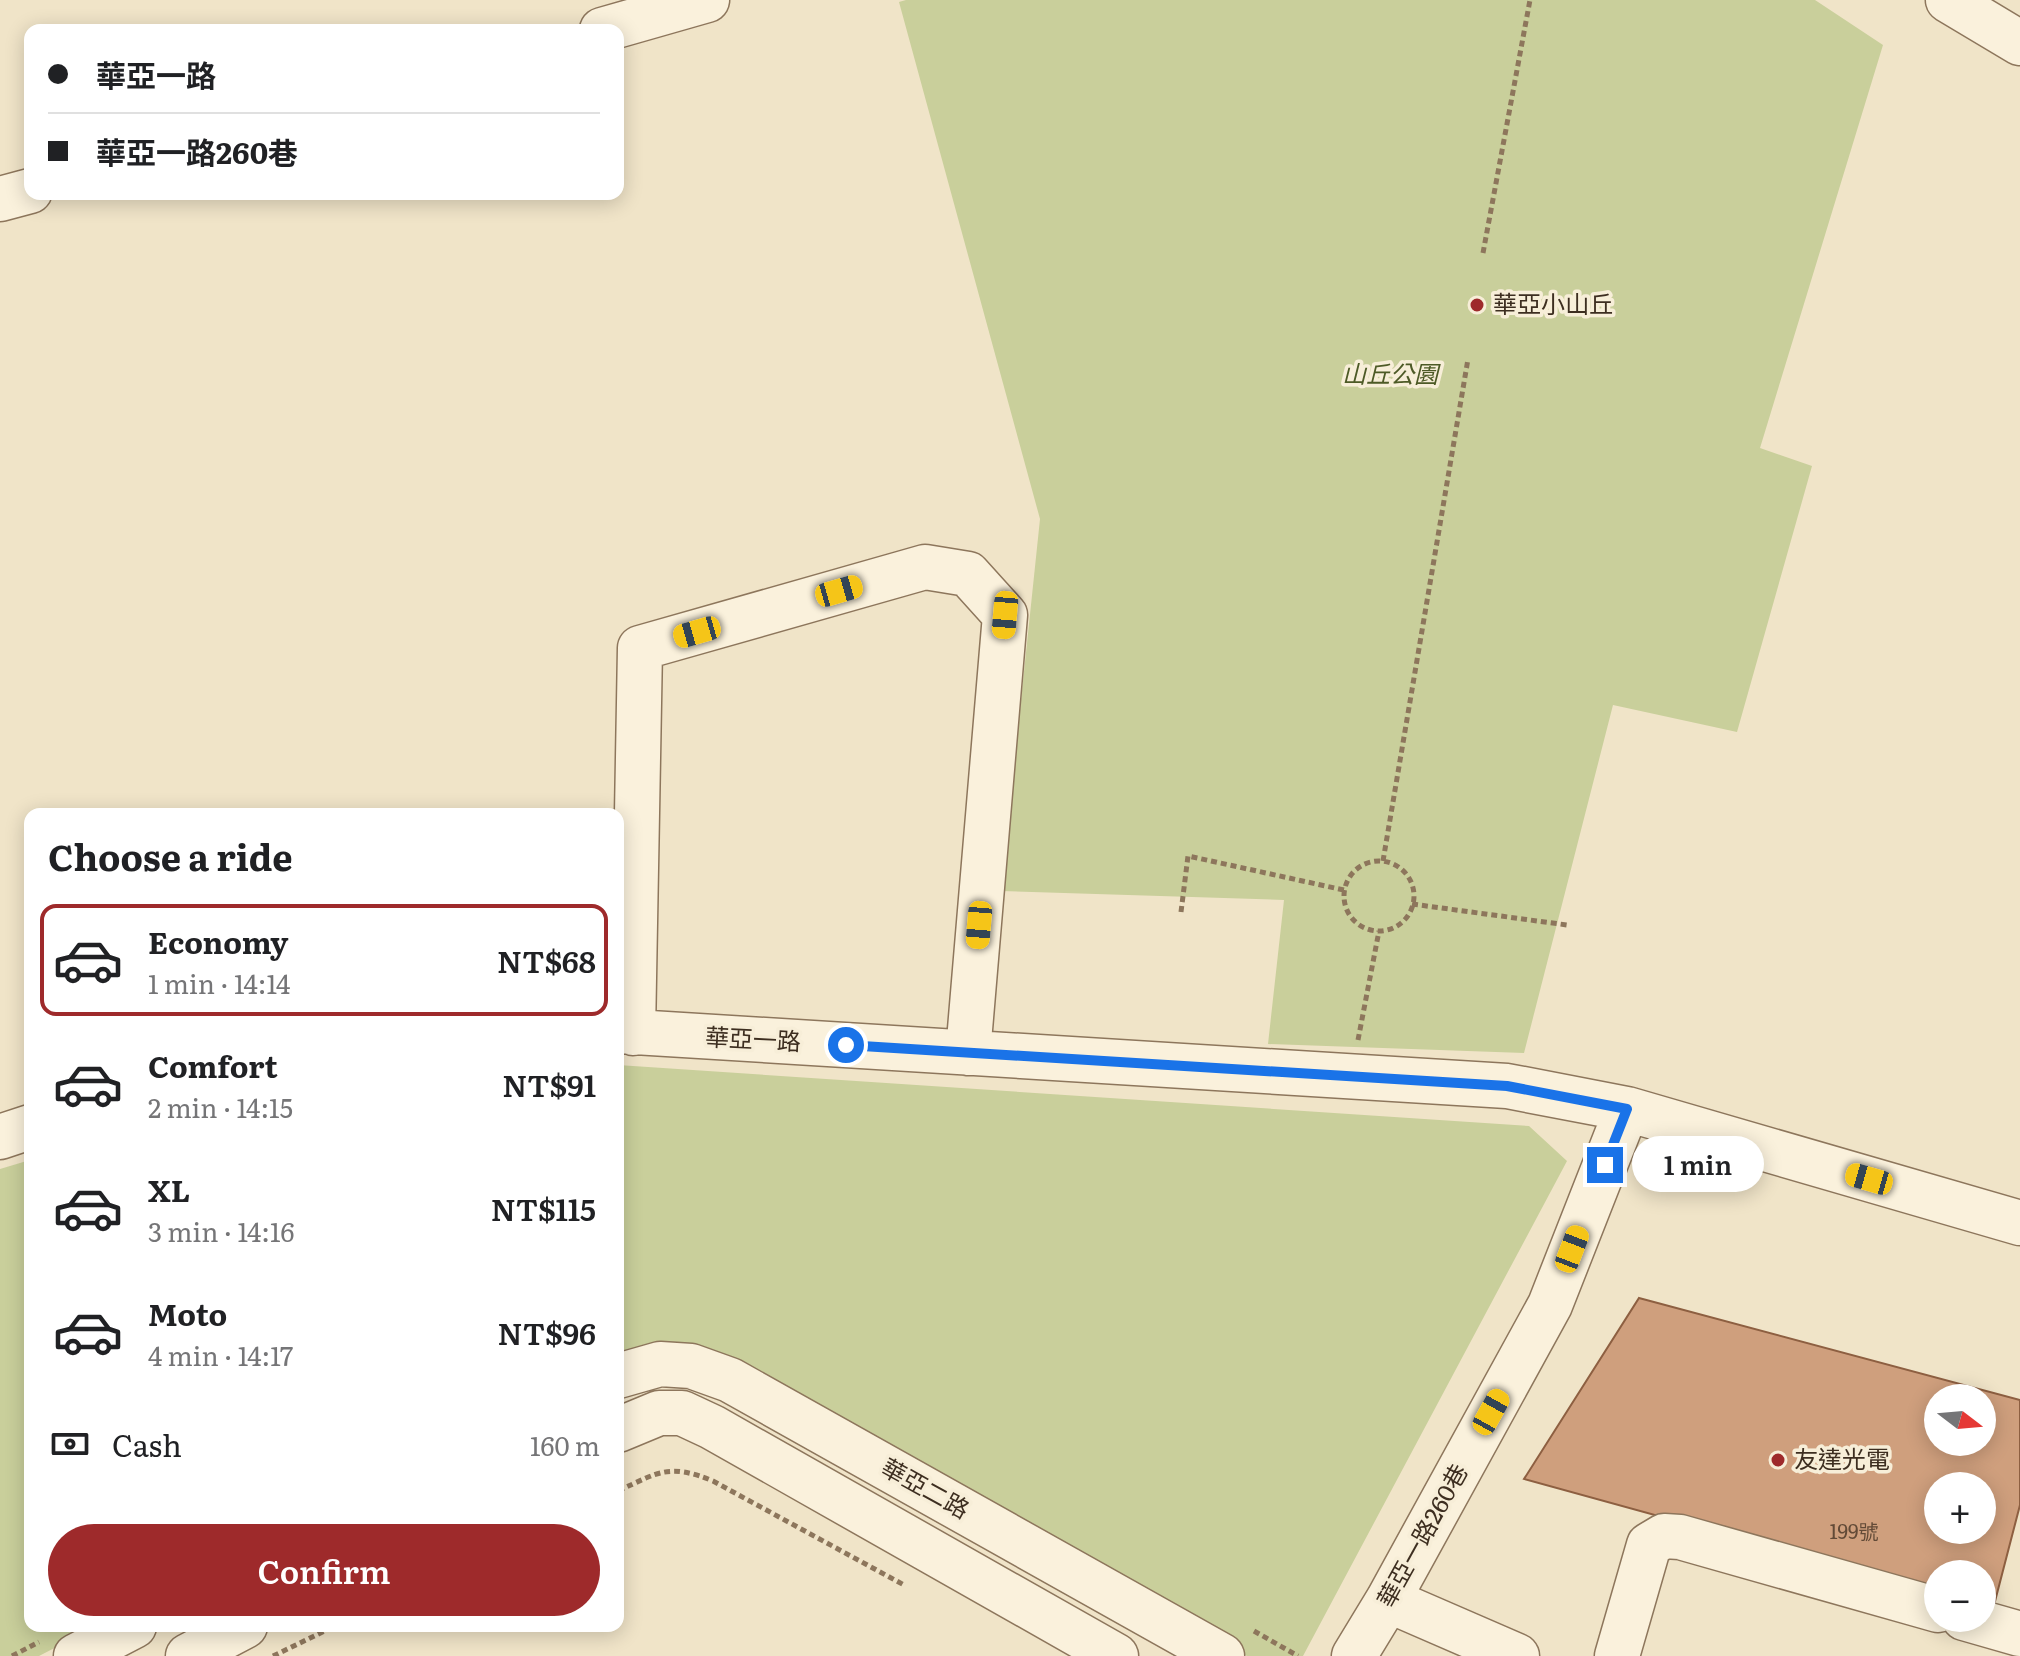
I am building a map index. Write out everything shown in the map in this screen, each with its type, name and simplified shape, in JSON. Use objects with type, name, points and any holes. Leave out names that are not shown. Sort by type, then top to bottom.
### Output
[{"type":"street","points":[[623,24],[707,0]]},
{"type":"street","points":[[1948,0],[2020,43]]},
{"type":"street","points":[[0,199],[24,193]]},
{"type":"street","points":[[625,1032],[640,648],[925,567],[968,574],[1005,615],[968,1053]]},
{"type":"street","name":"華亞一路","points":[[625,1032],[1507,1086],[1627,1109],[2020,1223]]},
{"type":"street","name":"華亞一路260巷","points":[[1354,1656],[1550,1305],[1627,1109]]},
{"type":"street","points":[[0,1137],[24,1129]]},
{"type":"street","name":"華亞二路","points":[[624,1374],[660,1364],[691,1366],[730,1380],[1222,1656]]},
{"type":"street","points":[[624,1428],[659,1413],[682,1413],[1116,1656]]},
{"type":"street","points":[[1617,1656],[1649,1545],[1664,1536],[1680,1537],[1924,1606]]},
{"type":"street","points":[[1388,1600],[1517,1656]]},
{"type":"street","points":[[1996,1627],[2020,1634]]},
{"type":"street","points":[[76,1656],[122,1632]]},
{"type":"street","points":[[188,1656],[234,1632]]},
{"type":"path","points":[[1483,253],[1530,0]]},
{"type":"path","points":[[1383,861],[1468,359]]},
{"type":"path","points":[[1181,912],[1188,856],[1344,890]]},
{"type":"path","points":[[1383,861],[1399,867],[1407,875],[1412,886],[1412,904],[1405,921],[1395,928],[1379,931],[1359,926],[1351,918],[1345,908],[1344,890],[1357,868],[1383,861]]},
{"type":"path","points":[[1412,904],[1567,925]]},
{"type":"path","points":[[1358,1040],[1379,931]]},
{"type":"path","points":[[624,1489],[672,1469],[692,1472],[905,1586]]},
{"type":"path","points":[[272,1656],[322,1632]]},
{"type":"green space","name":"山丘公園","points":[[1815,0],[1883,45],[1760,448],[1812,466],[1737,732],[1613,705],[1524,1053],[1268,1044],[1284,900],[1001,891],[1040,519],[899,2]]},
{"type":"green space","points":[[624,1065],[1529,1126],[1567,1161],[1303,1656],[1247,1656],[729,1364],[624,1359]]},
{"type":"green space","points":[[24,1162],[24,1632],[85,1632],[39,1656],[0,1656],[0,1169]]},
{"type":"building","name":"友達光電","points":[[1639,1298],[1960,1384],[1924,1384],[1924,1456],[1996,1456],[1996,1394],[2020,1400],[2020,1505],[1996,1597],[1996,1560],[1924,1560],[1924,1589],[1524,1479]]},
{"type":"place","name":"華亞小山丘","points":[[1477,305]]},
{"type":"place","name":"友達光電","points":[[1778,1460]]},
{"type":"route","points":[[846,1045],[1507,1086],[1627,1109],[1605,1165]]}]
